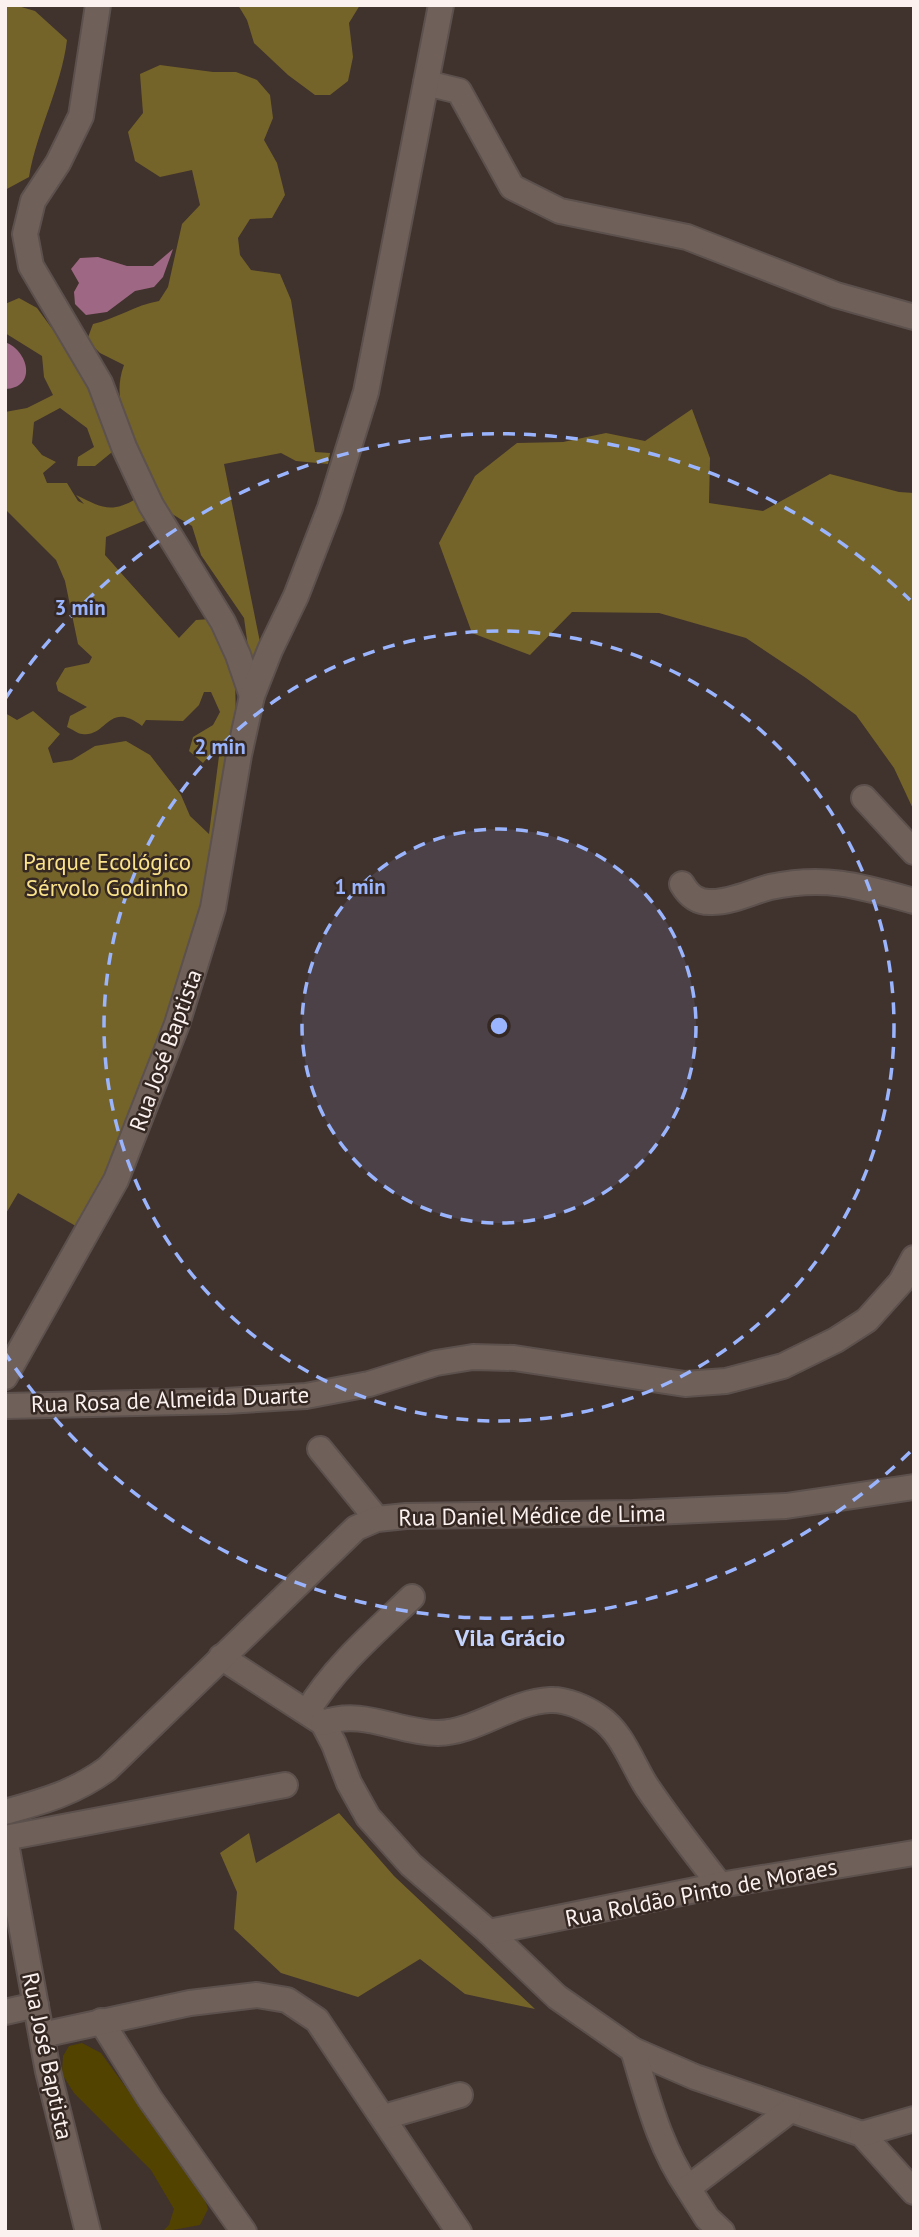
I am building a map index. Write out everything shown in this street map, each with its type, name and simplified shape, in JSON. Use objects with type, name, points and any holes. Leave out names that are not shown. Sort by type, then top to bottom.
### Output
[{"type":"street","points":[[99,5],[80,116],[58,163],[33,201],[26,234],[30,266],[100,383],[124,447],[151,505],[223,622],[252,696]]},
{"type":"street","name":"Rua José Baptista","points":[[5,1377],[116,1180],[177,1024],[213,908],[239,755],[252,696],[296,596],[330,508],[366,393],[442,5]]},
{"type":"street","points":[[426,83],[459,91],[512,187],[559,211],[687,237],[836,295],[914,317]]},
{"type":"street","points":[[864,798],[914,852]]},
{"type":"street","points":[[682,884],[687,893],[696,900],[712,902],[810,880],[857,884],[914,901]]},
{"type":"street","name":"Rua Rosa de Almeida Duarte","points":[[5,1406],[226,1401],[306,1396],[369,1384],[436,1363],[473,1357],[514,1358],[685,1384],[726,1381],[783,1366],[836,1340],[867,1320],[901,1282],[914,1258]]},
{"type":"street","points":[[320,1449],[377,1519]]},
{"type":"street","name":"Rua Daniel Médice de Lima","points":[[5,1812],[50,1800],[82,1787],[107,1769],[356,1528],[377,1519],[406,1516],[633,1513],[786,1506],[914,1487]]},
{"type":"street","points":[[315,1718],[321,1689],[346,1660],[412,1597]]},
{"type":"street","points":[[221,1657],[315,1718],[334,1744],[349,1783],[368,1817],[411,1865],[489,1931],[557,1997],[633,2050],[695,2077],[862,2134],[914,2192]]},
{"type":"street","points":[[315,1718],[350,1717],[439,1733],[460,1730],[529,1703],[551,1699],[570,1702],[600,1717],[618,1736],[653,1795],[720,1885]]},
{"type":"street","points":[[5,1838],[285,1785]]},
{"type":"street","name":"Rua José Baptista","points":[[5,1838],[48,2071],[88,2232]]},
{"type":"street","name":"Rua Roldão Pinto de Moraes","points":[[489,1931],[720,1885],[914,1853]]},
{"type":"street","points":[[42,2035],[203,2001],[257,1996],[287,2000],[317,2020],[459,2232]]},
{"type":"street","points":[[5,2012],[36,2005]]},
{"type":"street","points":[[101,2021],[150,2099],[244,2232]]},
{"type":"street","points":[[633,2050],[656,2127],[671,2163],[707,2218],[722,2232]]},
{"type":"street","points":[[384,2117],[460,2095]]},
{"type":"street","points":[[688,2188],[789,2110]]},
{"type":"street","points":[[862,2134],[914,2119]]},
{"type":"shaded area","points":[[173,249],[163,277],[154,287],[135,291],[107,312],[86,315],[75,304],[74,292],[79,283],[71,269],[80,258],[98,257],[127,266],[153,266]]},
{"type":"shaded area","points":[[5,342],[20,353],[26,368],[22,382],[5,389]]},
{"type":"shaded area","points":[[82,2043],[101,2053],[203,2194],[208,2209],[200,2225],[162,2232],[169,2225],[174,2209],[151,2170],[74,2093],[62,2074],[63,2056],[69,2046]]},
{"type":"green space","points":[[238,5],[360,5],[349,23],[353,57],[348,81],[330,95],[315,95],[288,75],[254,43],[247,20]]},
{"type":"green space","points":[[18,6],[35,11],[67,40],[60,75],[37,143],[29,177],[5,190],[5,7]]},
{"type":"green space","points":[[160,65],[213,72],[236,72],[257,80],[270,95],[273,118],[264,140],[277,163],[285,195],[272,218],[250,219],[238,238],[240,255],[251,270],[280,274],[291,300],[315,452],[330,453],[328,464],[296,461],[281,453],[224,464],[263,657],[252,676],[244,618],[201,555],[192,526],[164,506],[154,488],[121,404],[120,379],[124,365],[100,353],[87,340],[93,324],[159,301],[168,287],[182,224],[200,205],[192,170],[160,177],[135,161],[128,132],[143,113],[140,74]]},
{"type":"green space","points":[[19,298],[37,308],[91,386],[117,448],[95,466],[77,466],[78,457],[94,447],[87,428],[60,408],[34,422],[32,443],[42,455],[56,462],[43,473],[47,483],[67,483],[78,501],[84,504],[76,495],[106,507],[127,504],[136,499],[145,506],[146,520],[106,537],[105,555],[179,638],[196,620],[210,619],[235,677],[236,722],[233,740],[213,751],[203,763],[189,751],[193,737],[213,725],[220,712],[211,692],[204,692],[199,705],[183,721],[146,720],[142,726],[122,717],[115,718],[90,734],[80,734],[67,727],[70,716],[87,707],[58,691],[56,683],[65,668],[89,663],[92,657],[78,644],[65,581],[56,560],[5,509],[5,412],[27,408],[53,395],[44,377],[42,356],[5,333],[5,304]]},
{"type":"green space","points":[[692,409],[710,458],[709,503],[763,511],[830,474],[899,492],[914,493],[914,811],[894,768],[856,715],[746,638],[659,613],[572,612],[530,655],[472,633],[439,543],[475,476],[517,443],[563,442],[606,433],[645,441]]},
{"type":"green space","name":"Parque Ecológico Sérvolo Godinho","points":[[33,711],[60,734],[48,748],[53,763],[72,760],[95,746],[126,741],[150,755],[181,795],[190,816],[209,834],[219,756],[230,755],[212,874],[160,1053],[81,1229],[18,1193],[5,1215],[5,713],[17,720]]},
{"type":"green space","points":[[339,1813],[394,1876],[535,2009],[465,1994],[420,1959],[358,1997],[281,1973],[234,1929],[237,1892],[220,1853],[249,1833],[256,1863]]},
{"type":"district","name":"Vila Grácio","points":[[510,1637]]}]
